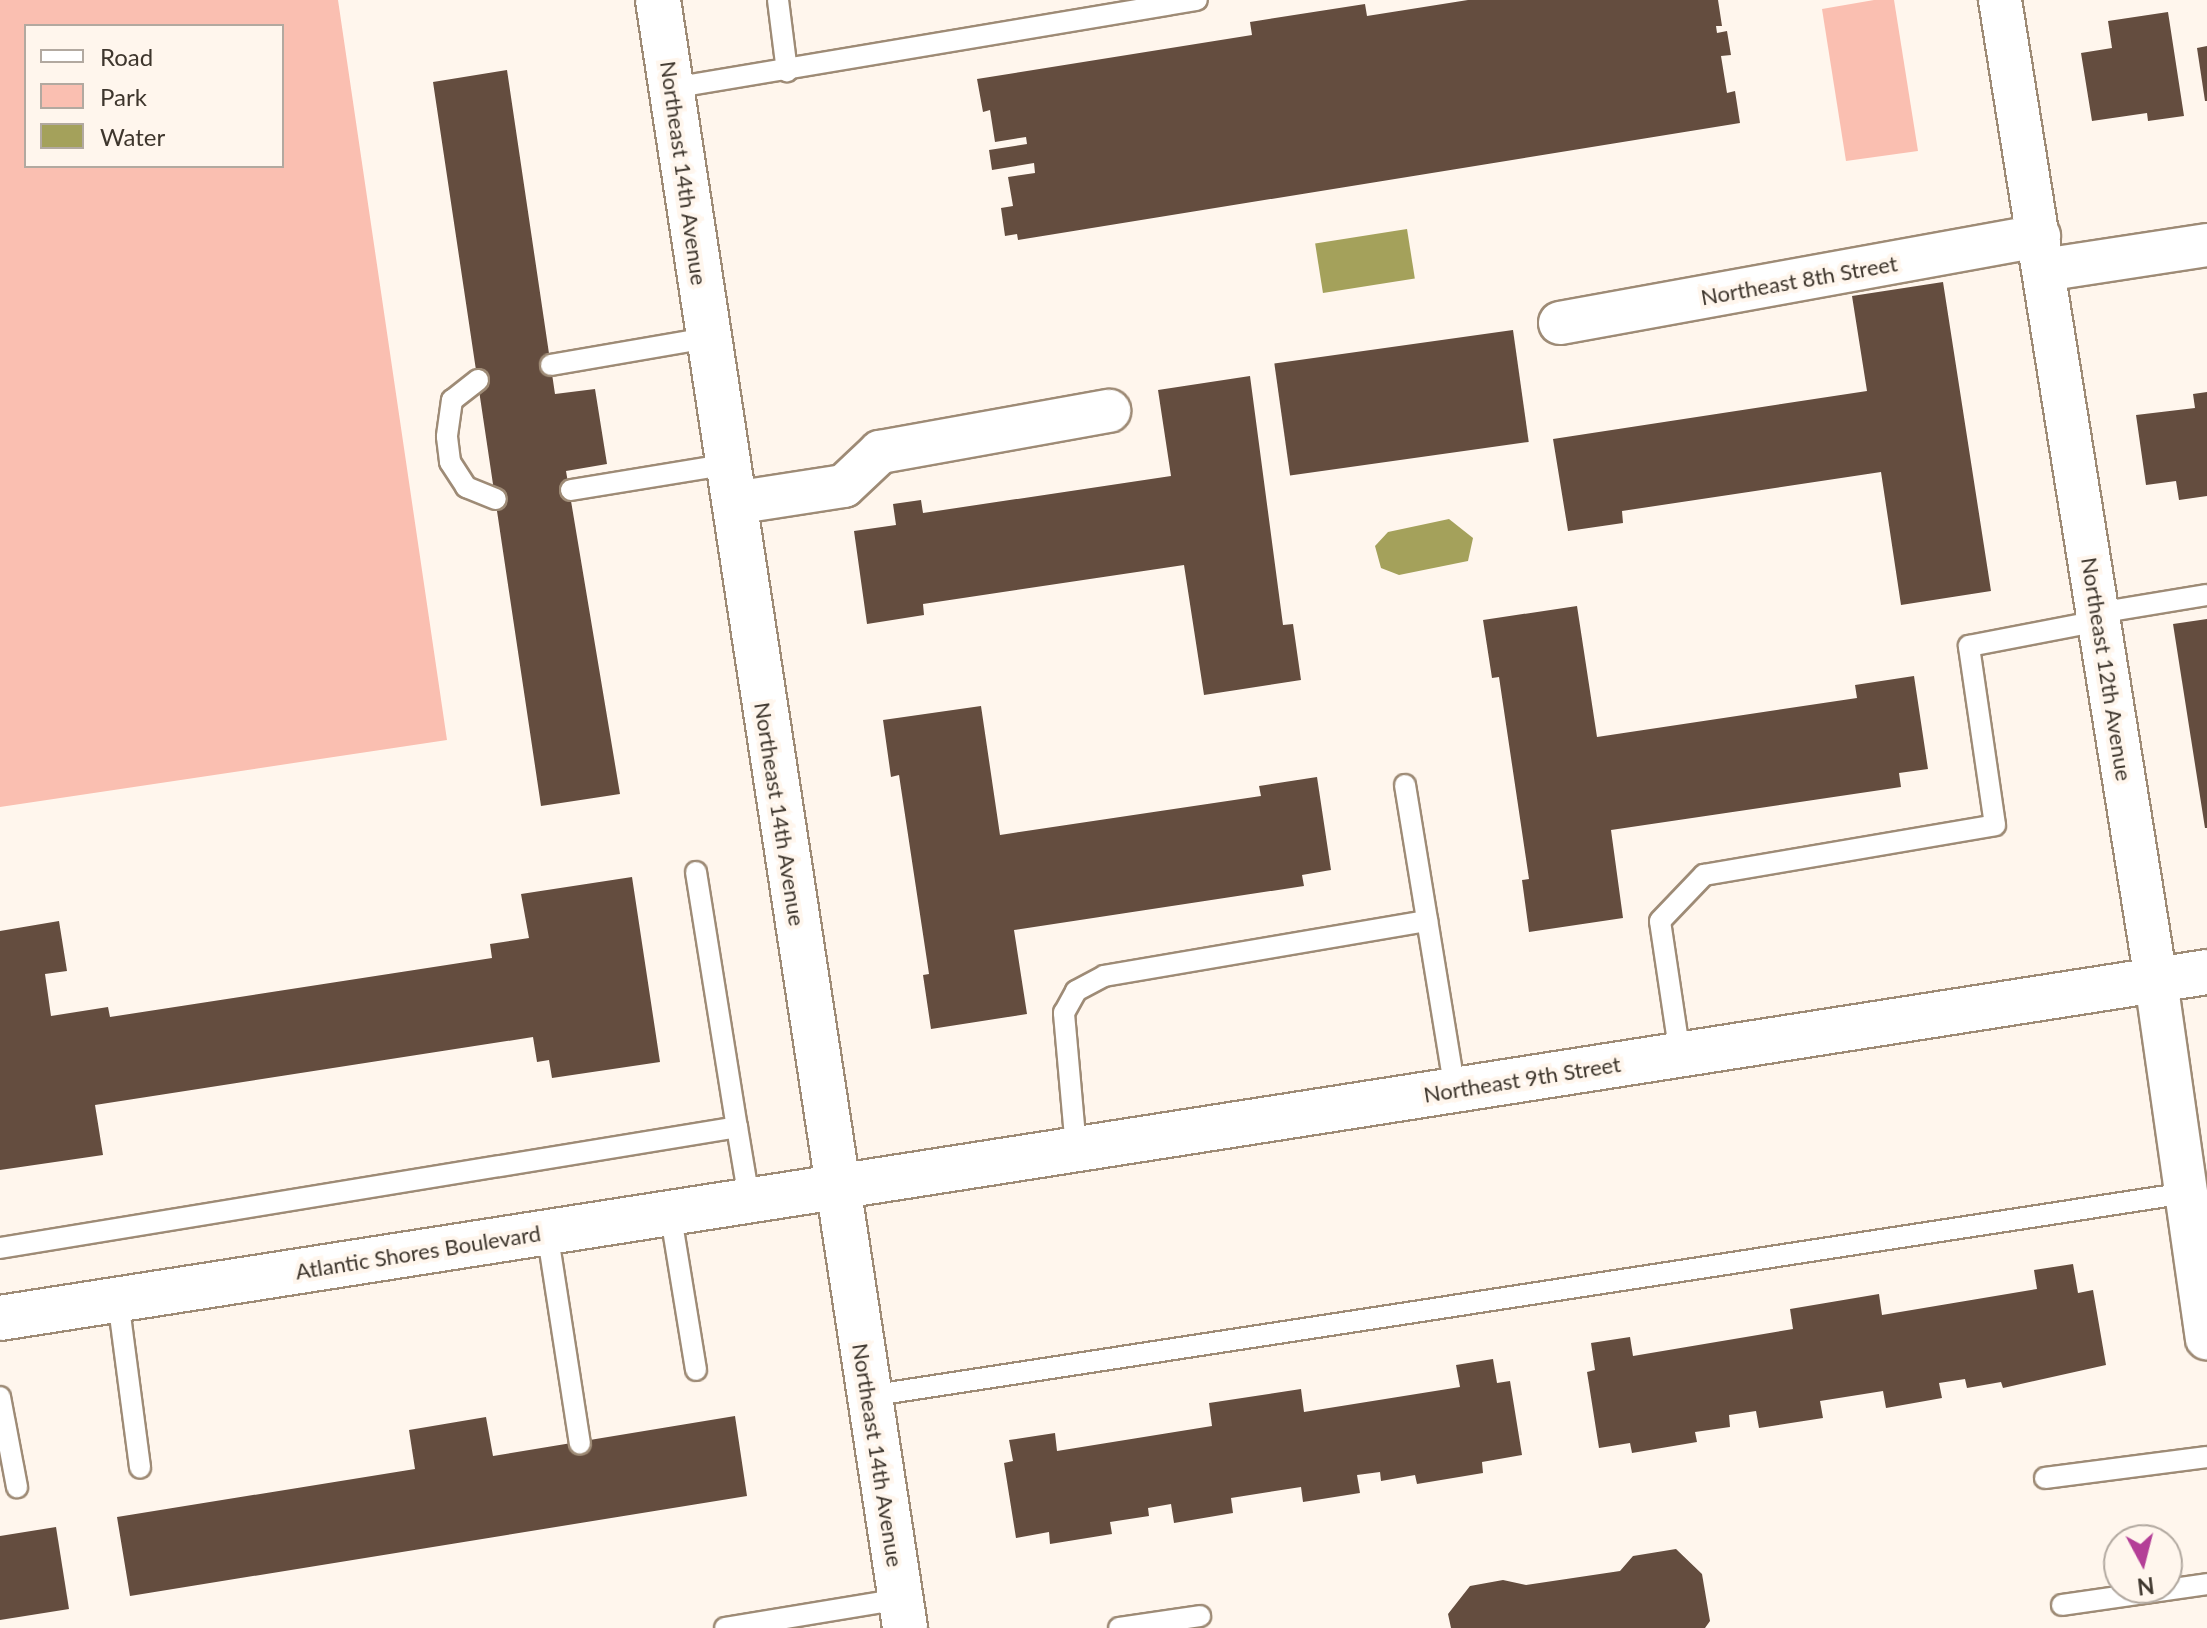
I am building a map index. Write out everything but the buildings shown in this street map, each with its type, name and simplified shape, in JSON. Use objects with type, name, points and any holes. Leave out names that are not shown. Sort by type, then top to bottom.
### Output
[{"type":"street","name":"Northeast 14th Avenue","points":[[658,0],[903,1614]]},
{"type":"street","name":"Northeast 12th Avenue","points":[[2000,0],[2156,981],[2205,1316]]},
{"type":"street","name":"Northeast 8th Street","points":[[1560,323],[2042,253],[2207,245]]},
{"type":"street","points":[[731,484],[844,486],[880,452],[1109,411]]},
{"type":"street","name":"Northeast 9th Street","points":[[836,1185],[2207,972]]},
{"type":"street","name":"Atlantic Shores Boulevard","points":[[0,1318],[836,1185]]},
{"type":"lane","points":[[778,0],[787,71]]},
{"type":"lane","points":[[672,88],[1197,0]]},
{"type":"lane","points":[[551,365],[707,338]]},
{"type":"lane","points":[[478,380],[452,400],[447,437],[450,462],[466,487],[496,499]]},
{"type":"lane","points":[[571,490],[731,484]]},
{"type":"lane","points":[[1680,1055],[1660,921],[1704,875],[1995,825],[1969,646],[2207,595]]},
{"type":"lane","points":[[1405,785],[1455,1089]]},
{"type":"lane","points":[[696,872],[749,1199]]},
{"type":"lane","points":[[1076,1148],[1064,1013],[1076,991],[1104,976],[1427,921]]},
{"type":"lane","points":[[0,1248],[737,1127]]},
{"type":"lane","points":[[869,1396],[2186,1193]]},
{"type":"lane","points":[[670,1211],[696,1370]]},
{"type":"lane","points":[[547,1231],[580,1443]]},
{"type":"lane","points":[[118,1300],[140,1468]]},
{"type":"lane","points":[[0,1397],[17,1487]]},
{"type":"lane","points":[[2045,1478],[2207,1457]]},
{"type":"lane","points":[[2062,1605],[2207,1584]]},
{"type":"lane","points":[[725,1628],[903,1614]]},
{"type":"lane","points":[[1119,1628],[1200,1616]]},
{"type":"green space","points":[[0,0],[338,0],[447,740],[0,807]]},
{"type":"green space","points":[[1874,0],[1894,0],[1918,151],[1846,161],[1822,9]]},
{"type":"water","points":[[1407,229],[1415,278],[1323,293],[1315,244]]},
{"type":"water","points":[[1449,519],[1473,538],[1468,561],[1399,575],[1381,568],[1375,546],[1388,532]]}]
